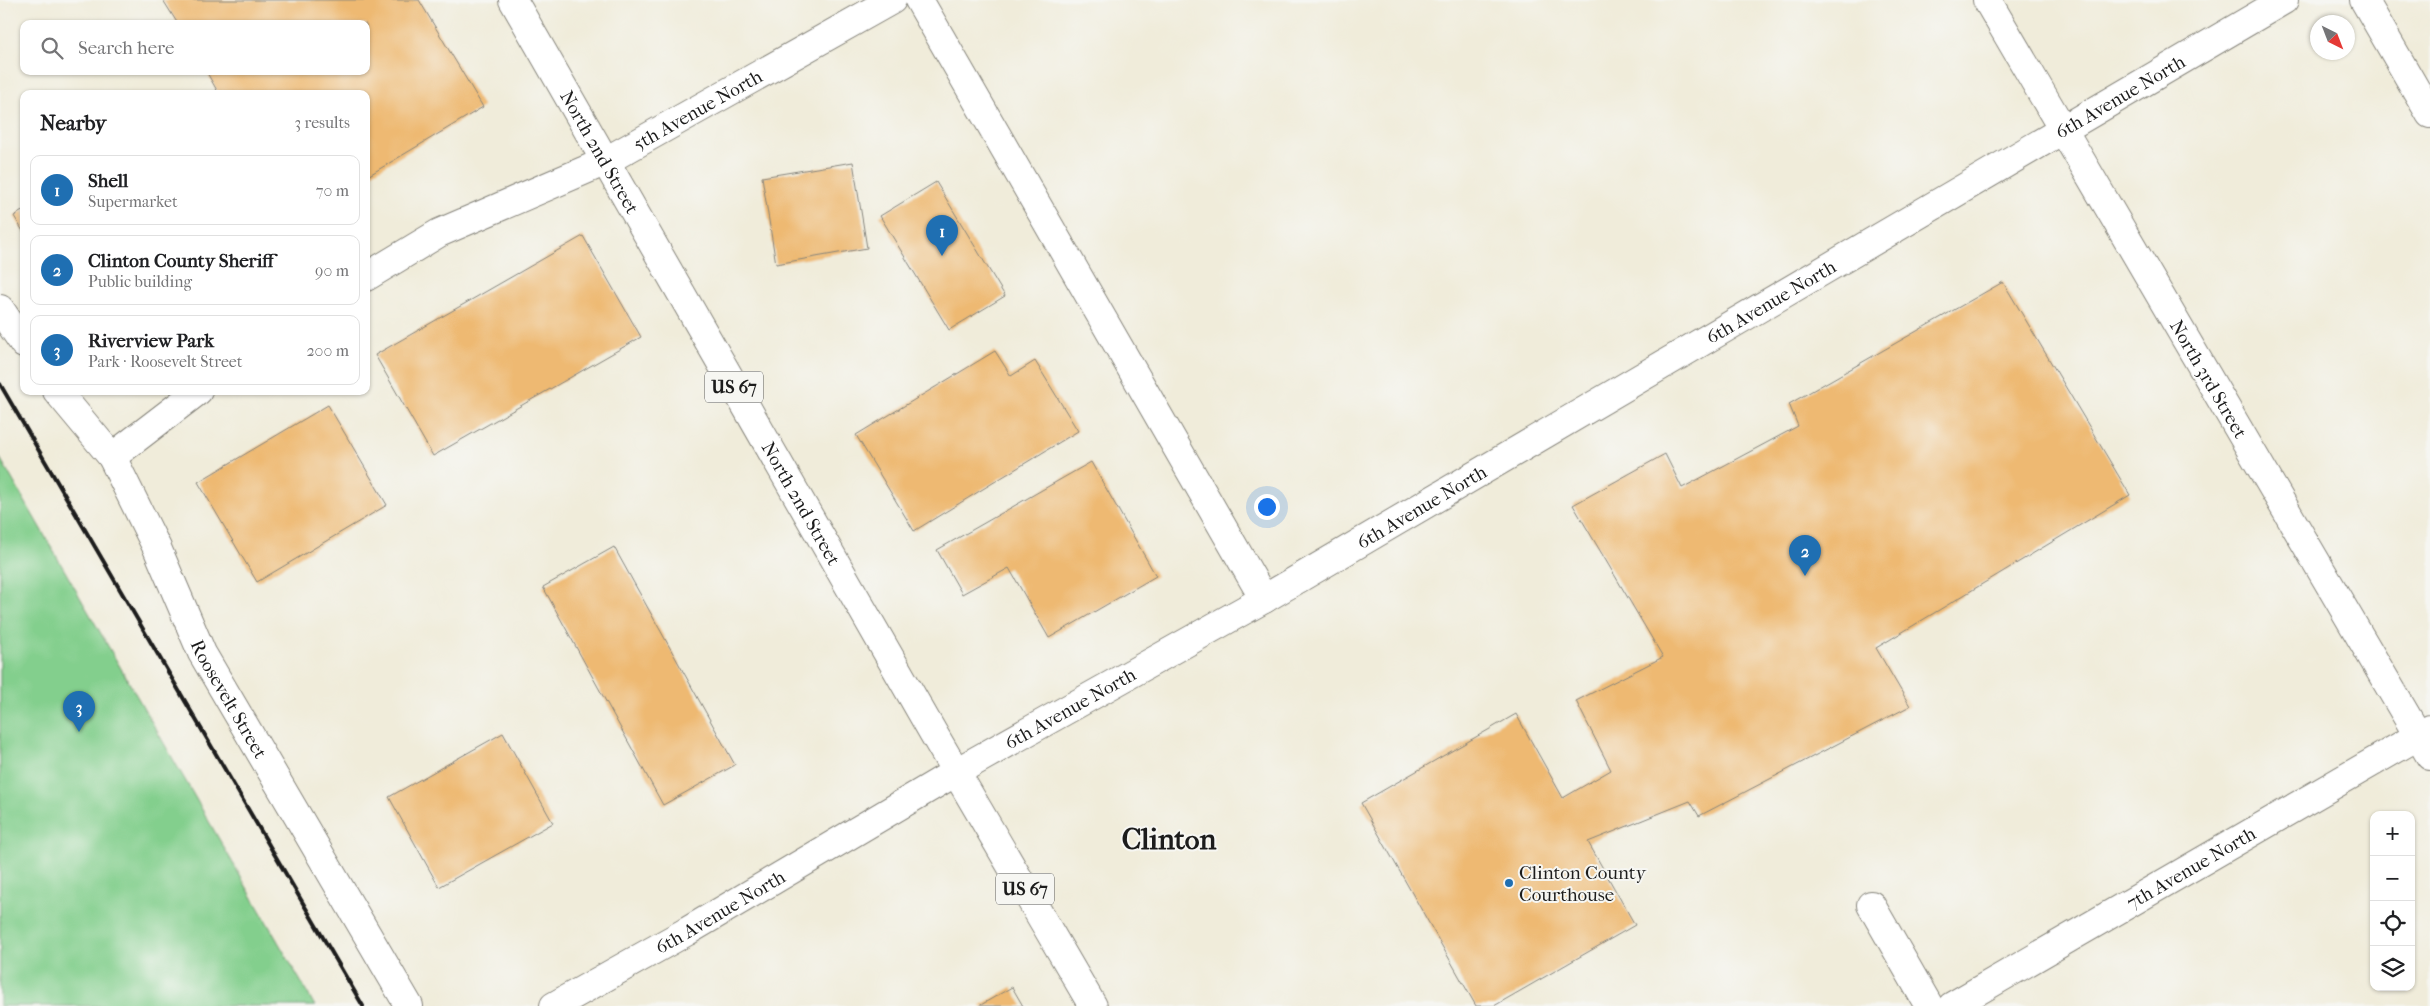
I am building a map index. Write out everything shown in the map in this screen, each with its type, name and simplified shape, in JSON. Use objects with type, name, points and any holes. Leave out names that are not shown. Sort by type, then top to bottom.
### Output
[{"type":"street","name":"North 2nd Street","points":[[513,0],[604,162],[1093,1006]]},
{"type":"street","name":"5th Avenue North","points":[[370,275],[439,233],[604,162],[892,0]]},
{"type":"street","points":[[918,0],[1264,599]]},
{"type":"street","name":"North 3rd Street","points":[[1987,0],[2426,740]]},
{"type":"street","name":"6th Avenue North","points":[[554,1006],[686,932],[956,772],[1264,599],[2284,0]]},
{"type":"street","points":[[2364,0],[2430,114]]},
{"type":"street","points":[[0,309],[20,338]]},
{"type":"street","name":"Roosevelt Street","points":[[60,395],[112,457],[157,548],[202,653],[409,1006]]},
{"type":"street","points":[[112,457],[193,395]]},
{"type":"street","name":"7th Avenue North","points":[[1952,1006],[2426,740]]},
{"type":"street","points":[[1871,905],[1929,1006]]},
{"type":"green space","points":[[0,458],[315,1006],[0,1006]]},
{"type":"building","points":[[163,0],[419,0],[483,107],[370,175],[370,90],[217,90],[208,75],[370,75],[370,20],[176,20]]},
{"type":"building","points":[[853,162],[867,248],[776,264],[762,177]]},
{"type":"building","points":[[936,182],[1005,296],[949,330],[880,216]]},
{"type":"building","points":[[20,212],[20,226],[14,216]]},
{"type":"building","points":[[583,236],[641,337],[433,456],[375,355]]},
{"type":"building","points":[[2003,282],[2130,495],[1876,648],[1910,706],[1699,816],[1690,801],[1588,842],[1635,925],[1494,1006],[1476,1006],[1361,803],[1516,714],[1563,798],[1611,770],[1576,701],[1663,657],[1573,505],[1665,454],[1682,488],[1798,426],[1789,404]]},
{"type":"building","points":[[995,351],[1011,376],[1035,361],[1078,431],[914,531],[856,435]]},
{"type":"building","points":[[328,405],[387,505],[257,582],[198,482]]},
{"type":"building","points":[[1091,462],[1156,576],[1049,638],[1009,568],[962,594],[937,550]]},
{"type":"building","points":[[614,547],[735,765],[663,805],[543,587]]},
{"type":"building","points":[[503,733],[553,823],[439,887],[389,797]]},
{"type":"building","points":[[1012,987],[1023,1006],[979,1006]]},
{"type":"railway","points":[[0,384],[363,1006]]},
{"type":"place","name":"Shell","points":[[942,256]]},
{"type":"place","name":"Clinton County Sheriff","points":[[1805,576]]},
{"type":"place","name":"Riverview Park","points":[[79,732]]},
{"type":"place","name":"Clinton County Courthouse","points":[[1509,883]]},
{"type":"district","name":"Clinton","points":[[1169,839]]}]
